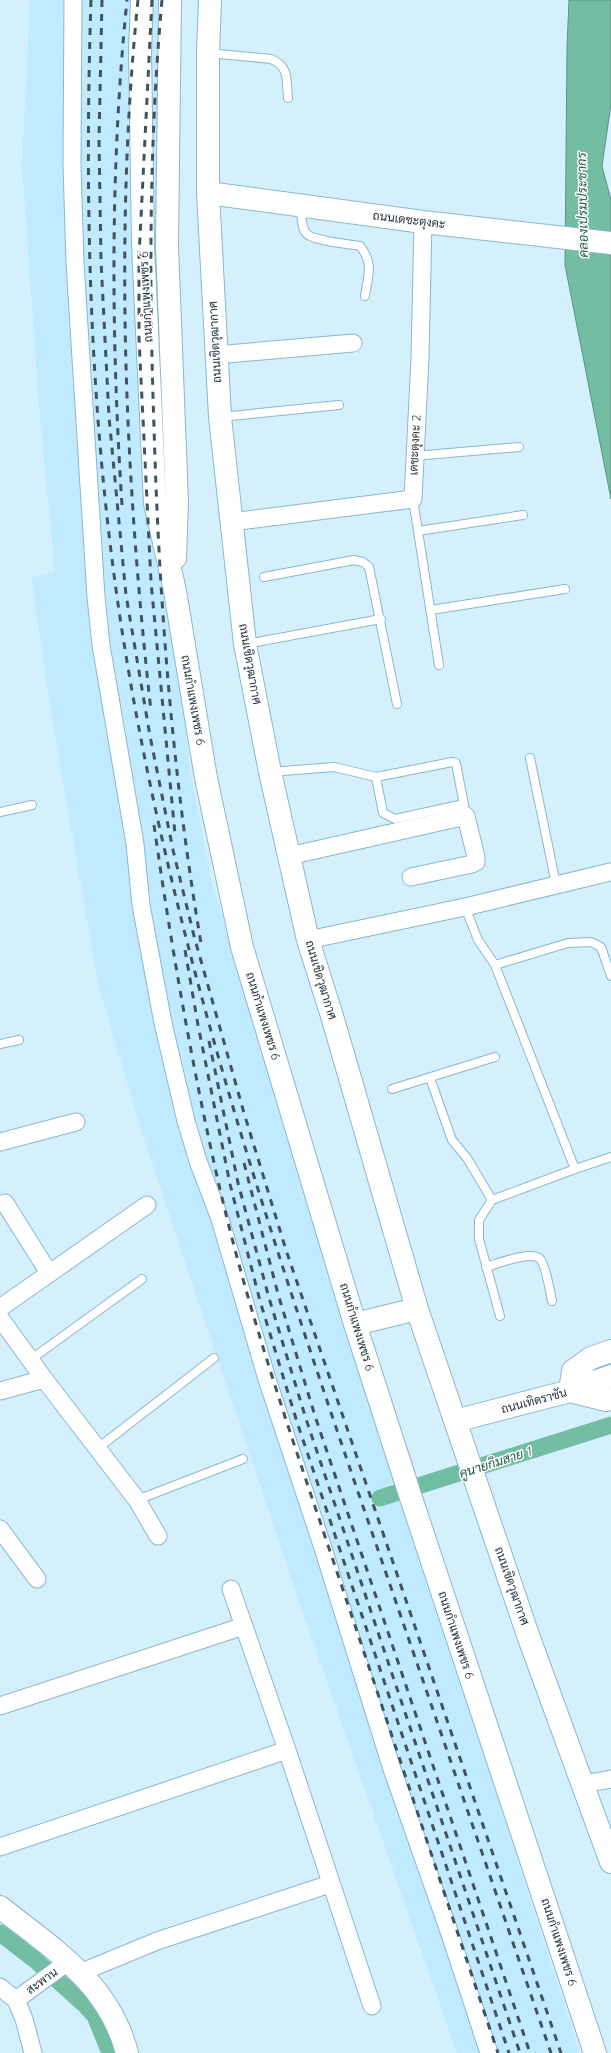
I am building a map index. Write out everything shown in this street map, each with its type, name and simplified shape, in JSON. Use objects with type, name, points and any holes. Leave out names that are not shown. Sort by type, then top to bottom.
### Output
[{"type":"main road","name":"ถนนกำแพงเพชร 6","points":[[142,0],[140,52],[143,237],[155,503],[175,591],[206,778],[242,947],[355,1324],[412,1501],[599,2049]]},
{"type":"main road","name":"ถนนกำแพงเพชร 6","points":[[170,0],[167,246],[177,502],[175,591]]},
{"type":"main road","name":"ถนนเชิดวุฒากาศ","points":[[210,0],[208,53],[208,193],[215,355],[220,417],[245,644],[270,772],[308,940],[332,1016],[417,1309],[529,1638],[611,1862]]},
{"type":"main road","name":"ถนนเดชะตุงคะ","points":[[208,193],[476,229],[611,243]]},
{"type":"main road","points":[[355,1324],[417,1309]]},
{"type":"main road","points":[[611,1351],[591,1358],[573,1371],[570,1391],[606,1400],[611,1399]]},
{"type":"main road","name":"ถนนเทิดราชัน","points":[[455,1421],[570,1391],[611,1376]]},
{"type":"main road","points":[[0,1906],[71,1967],[110,2010],[127,2053]]},
{"type":"street","points":[[73,0],[72,165],[75,263],[96,597],[101,645],[135,844],[141,905],[163,1023],[186,1121],[198,1161],[220,1219],[268,1378],[391,1766],[448,1930],[488,2053]]},
{"type":"street","name":"เดชะตุงคะ 2","points":[[413,499],[420,358],[423,222]]},
{"type":"street","points":[[215,355],[352,343]]},
{"type":"street","points":[[231,522],[413,499]]},
{"type":"street","points":[[289,856],[465,810],[476,862],[411,877]]},
{"type":"street","points":[[308,940],[464,907],[610,872]]},
{"type":"street","points":[[0,1142],[76,1122]]},
{"type":"street","points":[[5,1203],[49,1273]]},
{"type":"street","points":[[0,1308],[147,1205]]},
{"type":"street","points":[[0,1318],[44,1379],[137,1500],[158,1536]]},
{"type":"street","points":[[0,1390],[44,1379]]},
{"type":"street","points":[[0,1529],[37,1579]]},
{"type":"street","points":[[231,1589],[287,1750],[330,1884],[372,2006]]},
{"type":"street","points":[[0,1706],[244,1626]]},
{"type":"street","points":[[0,1847],[287,1750]]},
{"type":"street","points":[[583,1784],[611,1779]]},
{"type":"street","name":"สะพาน","points":[[22,1996],[71,1967],[157,1941],[330,1884]]},
{"type":"street","points":[[0,1987],[22,1996],[24,2019],[32,2053]]},
{"type":"lane","points":[[208,53],[271,59],[280,63],[285,71],[288,98]]},
{"type":"lane","points":[[301,206],[302,220],[306,233],[313,238],[360,246],[366,254],[370,266],[364,296]]},
{"type":"lane","points":[[220,417],[339,405]]},
{"type":"lane","points":[[414,456],[519,447]]},
{"type":"lane","name":"เดชะตุงคะ 2","points":[[413,499],[439,665]]},
{"type":"lane","points":[[418,531],[523,515]]},
{"type":"lane","points":[[264,577],[354,560],[363,562],[369,567],[381,619],[397,704]]},
{"type":"lane","points":[[430,610],[565,589]]},
{"type":"lane","points":[[245,644],[381,619]]},
{"type":"lane","points":[[530,758],[556,884]]},
{"type":"lane","points":[[270,772],[334,767],[376,777],[452,762],[456,763],[465,810],[395,819],[383,812],[376,777]]},
{"type":"lane","points":[[0,812],[32,805]]},
{"type":"lane","points":[[464,907],[478,940],[495,965],[575,1168]]},
{"type":"lane","points":[[495,965],[568,943],[591,942],[601,947],[611,976]]},
{"type":"lane","points":[[0,1044],[19,1040]]},
{"type":"lane","points":[[392,1089],[495,1057]]},
{"type":"lane","points":[[430,1078],[452,1140],[467,1158],[492,1200]]},
{"type":"lane","points":[[500,1316],[479,1239],[478,1228],[479,1220],[492,1200],[575,1168],[611,1157]]},
{"type":"lane","points":[[486,1267],[524,1256],[535,1256],[541,1259],[552,1301]]},
{"type":"lane","points":[[30,1360],[142,1279]]},
{"type":"lane","points":[[98,1448],[214,1358]]},
{"type":"lane","points":[[137,1500],[243,1459]]},
{"type":"shaded area","points":[[30,0],[181,0],[167,466],[189,765],[212,884],[515,1853],[580,2053],[457,2053],[299,1601],[143,1136],[98,984],[52,717],[31,578],[55,572],[40,419],[22,167]]},
{"type":"water","name":"คลองเปรมประชากร","points":[[569,0],[611,0],[611,104],[602,166],[611,200],[611,499],[565,265],[567,48]]},
{"type":"waterway","name":"คูนายกิมสาย 1","points":[[380,1498],[611,1425]]},
{"type":"waterway","points":[[0,1933],[35,1960],[86,2006],[95,2016],[110,2053]]},
{"type":"railway","points":[[91,0],[88,159],[89,239],[92,319],[103,479],[123,637],[142,746],[166,854],[192,962],[222,1068],[253,1174],[287,1280],[357,1489],[551,2053]]},
{"type":"railway","points":[[102,0],[99,140],[101,261],[109,417],[126,595],[150,736],[173,850],[194,936],[244,1113],[286,1250],[561,2053]]},
{"type":"railway","points":[[122,505],[116,379],[114,252],[115,189],[121,63],[127,0]]},
{"type":"railway","points":[[138,0],[126,177],[126,356],[129,445],[135,535],[151,711]]},
{"type":"railway","points":[[152,0],[139,257],[139,338],[151,582],[175,834]]},
{"type":"railway","points":[[162,0],[152,160],[151,214],[151,320],[156,492],[168,686],[182,815],[201,943]]},
{"type":"railway","points":[[154,825],[191,1050],[219,1185],[244,1283],[273,1380],[498,2053]]},
{"type":"railway","points":[[185,950],[198,1025],[230,1184],[260,1301],[297,1422],[509,2053]]},
{"type":"railway","points":[[209,1041],[238,1183],[269,1298],[306,1419],[520,2053]]},
{"type":"railway","points":[[244,1163],[278,1294],[315,1416],[530,2053]]}]
